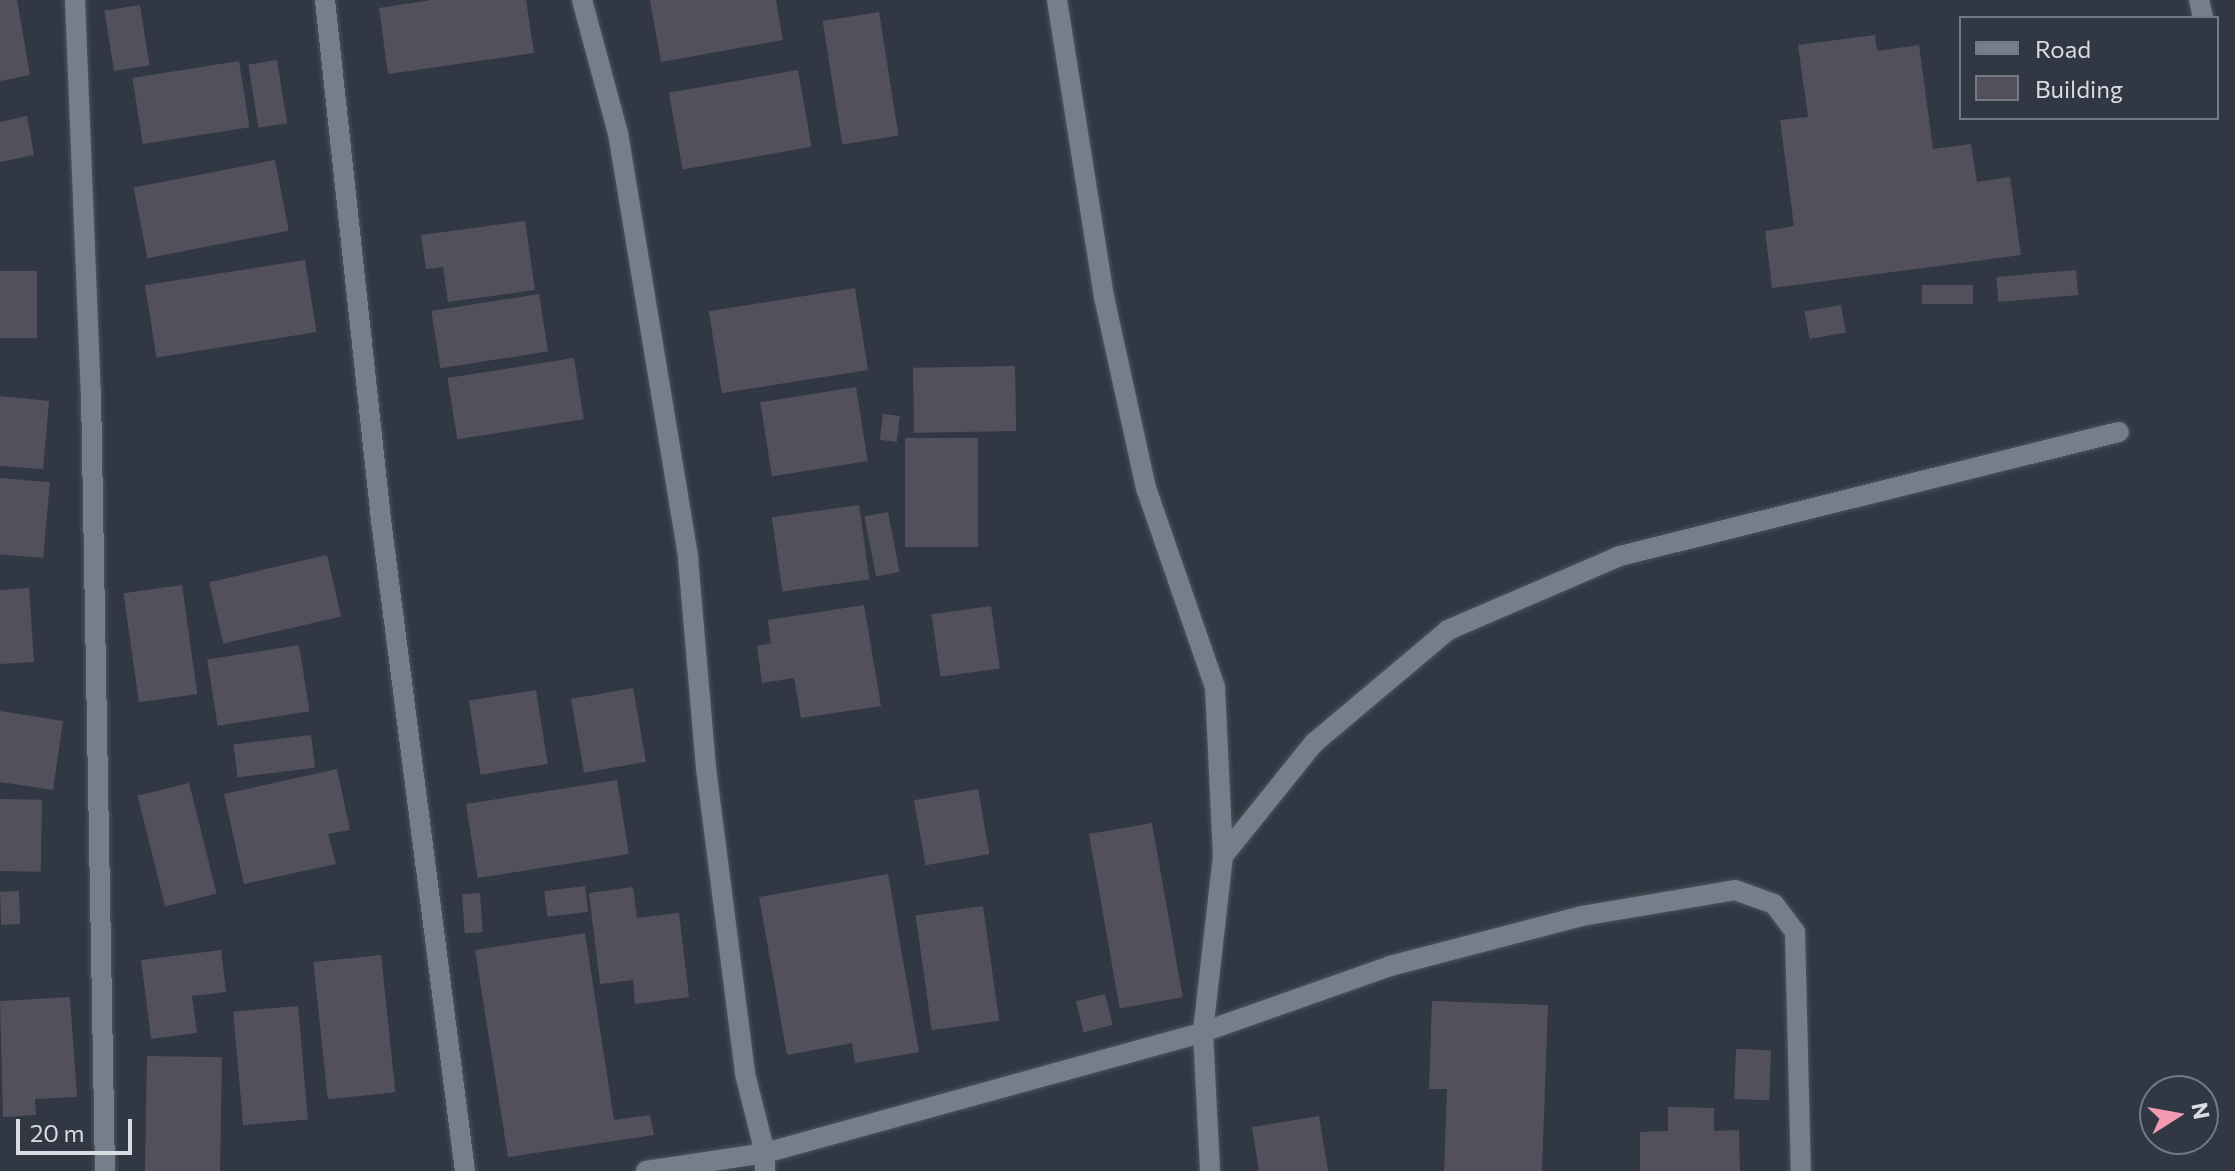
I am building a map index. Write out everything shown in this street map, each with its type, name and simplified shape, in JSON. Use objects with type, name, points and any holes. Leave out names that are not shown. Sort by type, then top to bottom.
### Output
[{"type":"street","points":[[75,0],[91,409],[105,1171]]},
{"type":"street","points":[[325,0],[381,520],[465,1171]]},
{"type":"street","points":[[582,0],[618,133],[688,558],[706,768],[737,1012],[745,1074],[765,1162]]},
{"type":"street","points":[[1057,0],[1104,297],[1146,488],[1215,687],[1223,856],[1203,1032],[1210,1171]]},
{"type":"street","points":[[1223,856],[1314,743],[1448,630],[1620,556],[2119,432]]},
{"type":"street","points":[[646,1171],[765,1162],[1203,1032],[1390,966],[1582,916],[1735,890],[1774,904],[1795,932],[1801,1171]]},
{"type":"building","points":[[0,0],[17,0],[30,75],[0,81]]},
{"type":"building","points":[[431,0],[526,0],[534,53],[388,74],[379,8]]},
{"type":"building","points":[[650,0],[776,0],[783,40],[661,62]]},
{"type":"building","points":[[140,5],[150,65],[114,71],[104,11]]},
{"type":"building","points":[[879,12],[899,135],[842,144],[823,21]]},
{"type":"building","points":[[1875,35],[1877,51],[1919,45],[1933,149],[1971,144],[1977,182],[2010,177],[2021,255],[1772,288],[1765,231],[1794,226],[1780,120],[1808,117],[1798,45]]},
{"type":"building","points":[[277,60],[287,123],[258,128],[248,65]]},
{"type":"building","points":[[239,61],[249,127],[143,144],[132,78]]},
{"type":"building","points":[[798,70],[812,147],[683,170],[669,93]]},
{"type":"building","points":[[27,116],[34,155],[0,162],[0,122]]},
{"type":"building","points":[[275,160],[289,231],[147,258],[134,187]]},
{"type":"building","points":[[525,221],[535,290],[448,302],[443,267],[426,269],[421,235]]},
{"type":"building","points":[[305,260],[316,332],[156,357],[145,285]]},
{"type":"building","points":[[2076,270],[2078,295],[1998,302],[1996,277]]},
{"type":"building","points":[[0,271],[37,271],[37,338],[0,338]]},
{"type":"building","points":[[1922,285],[1973,285],[1973,304],[1922,304]]},
{"type":"building","points":[[855,288],[868,370],[722,393],[709,311]]},
{"type":"building","points":[[539,294],[548,351],[440,368],[431,311]]},
{"type":"building","points":[[1841,305],[1846,333],[1809,339],[1805,311]]},
{"type":"building","points":[[574,358],[584,419],[457,439],[448,378]]},
{"type":"building","points":[[1015,366],[1016,431],[914,433],[913,368]]},
{"type":"building","points":[[856,387],[868,461],[772,476],[760,402]]},
{"type":"building","points":[[0,396],[49,401],[43,469],[0,466]]},
{"type":"building","points":[[883,414],[900,416],[897,442],[880,440]]},
{"type":"building","points":[[905,438],[978,438],[978,547],[905,547]]},
{"type":"building","points":[[0,478],[50,482],[43,558],[0,554]]},
{"type":"building","points":[[859,505],[869,579],[782,592],[772,517]]},
{"type":"building","points":[[888,512],[900,572],[876,576],[864,517]]},
{"type":"building","points":[[327,555],[341,616],[223,644],[209,582]]},
{"type":"building","points":[[182,585],[197,694],[139,702],[124,593]]},
{"type":"building","points":[[29,588],[34,662],[0,664],[0,590]]},
{"type":"building","points":[[864,605],[881,706],[801,718],[794,678],[762,683],[757,646],[771,643],[768,620]]},
{"type":"building","points":[[991,606],[1000,668],[940,677],[932,614]]},
{"type":"building","points":[[299,645],[309,711],[218,726],[207,660]]},
{"type":"building","points":[[633,688],[646,762],[584,773],[571,699]]},
{"type":"building","points":[[536,690],[548,764],[481,775],[469,701]]},
{"type":"building","points":[[0,711],[63,721],[53,790],[0,782]]},
{"type":"building","points":[[311,735],[315,768],[238,777],[234,745]]},
{"type":"building","points":[[337,769],[350,830],[328,834],[336,864],[244,884],[224,794]]},
{"type":"building","points":[[617,780],[629,854],[478,878],[466,804]]},
{"type":"building","points":[[189,783],[217,894],[165,906],[138,796]]},
{"type":"building","points":[[978,789],[989,854],[925,865],[914,800]]},
{"type":"building","points":[[0,799],[42,800],[41,872],[0,871]]},
{"type":"building","points":[[1152,823],[1183,997],[1120,1008],[1089,834]]},
{"type":"building","points":[[888,874],[919,1052],[855,1063],[852,1043],[787,1055],[759,897]]},
{"type":"building","points":[[585,886],[588,912],[547,917],[544,891]]},
{"type":"building","points":[[633,887],[637,918],[679,913],[689,997],[635,1004],[633,980],[600,984],[589,893]]},
{"type":"building","points":[[19,891],[20,924],[1,925],[0,892]]},
{"type":"building","points":[[480,893],[483,932],[465,933],[462,894]]},
{"type":"building","points":[[983,906],[999,1021],[932,1030],[916,915]]},
{"type":"building","points":[[585,933],[614,1120],[650,1115],[654,1135],[508,1157],[475,950]]},
{"type":"building","points":[[221,950],[226,992],[192,996],[197,1033],[151,1039],[141,960]]},
{"type":"building","points":[[381,955],[395,1092],[328,1099],[313,962]]},
{"type":"building","points":[[1105,994],[1113,1025],[1084,1032],[1076,1001]]},
{"type":"building","points":[[70,997],[77,1097],[35,1099],[36,1115],[3,1117],[0,1001]]},
{"type":"building","points":[[1432,1001],[1548,1005],[1542,1171],[1444,1171],[1447,1089],[1429,1089]]},
{"type":"building","points":[[298,1006],[308,1120],[243,1125],[233,1012]]},
{"type":"building","points":[[1736,1049],[1771,1050],[1769,1100],[1734,1099]]},
{"type":"building","points":[[147,1056],[222,1057],[220,1171],[145,1171]]},
{"type":"building","points":[[1668,1107],[1714,1108],[1714,1131],[1739,1130],[1740,1171],[1640,1171],[1640,1132],[1668,1131]]},
{"type":"building","points":[[1319,1116],[1328,1171],[1259,1171],[1252,1127]]}]
